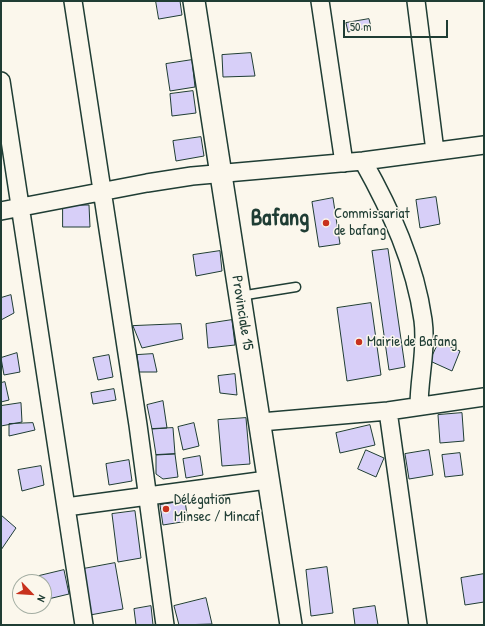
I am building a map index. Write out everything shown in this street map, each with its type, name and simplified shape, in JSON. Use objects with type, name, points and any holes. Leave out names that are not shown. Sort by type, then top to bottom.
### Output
[{"type":"street","points":[[73,1],[148,497],[165,625]]},
{"type":"street","name":"Provinciale 15","points":[[194,1],[222,174],[239,296],[260,422],[267,480],[291,625]]},
{"type":"street","points":[[320,1],[344,163]]},
{"type":"street","points":[[416,1],[435,151]]},
{"type":"street","points":[[1,81],[19,208],[84,625]]},
{"type":"street","points":[[1,211],[192,176],[363,161],[484,145]]},
{"type":"street","points":[[363,161],[386,201],[404,244],[423,321],[419,406]]},
{"type":"street","points":[[260,422],[388,411],[484,397]]},
{"type":"street","points":[[388,411],[418,625]]},
{"type":"street","points":[[66,507],[267,480]]},
{"type":"lane","points":[[239,296],[296,287]]},
{"type":"building","points":[[156,1],[180,1],[182,15],[159,19]]},
{"type":"building","points":[[369,19],[371,27],[348,32],[346,23]]},
{"type":"building","points":[[251,53],[255,76],[223,77],[222,55]]},
{"type":"building","points":[[192,60],[195,87],[170,91],[166,64]]},
{"type":"building","points":[[193,91],[196,113],[172,116],[170,94]]},
{"type":"building","points":[[201,137],[204,156],[176,161],[173,141]]},
{"type":"building","points":[[436,197],[440,224],[420,228],[416,200]]},
{"type":"building","name":"Commissariat de bafang","points":[[333,198],[340,244],[319,247],[312,202]]},
{"type":"building","points":[[63,205],[89,205],[90,227],[63,227]]},
{"type":"building","points":[[388,249],[405,367],[389,370],[372,251]]},
{"type":"building","points":[[220,251],[222,271],[196,276],[193,255]]},
{"type":"building","points":[[11,295],[14,313],[1,320],[1,298]]},
{"type":"building","name":"Mairie de Bafang","points":[[371,303],[381,375],[347,381],[337,308]]},
{"type":"building","points":[[232,320],[235,345],[208,348],[206,324]]},
{"type":"building","points":[[181,324],[183,339],[142,348],[133,326]]},
{"type":"building","points":[[439,342],[460,351],[452,371],[430,361]]},
{"type":"building","points":[[17,353],[20,372],[4,375],[1,358]]},
{"type":"building","points":[[153,354],[157,372],[139,372],[137,355]]},
{"type":"building","points":[[109,355],[113,377],[98,380],[93,358]]},
{"type":"building","points":[[235,374],[237,395],[220,393],[218,376]]},
{"type":"building","points":[[5,382],[9,400],[1,402],[1,383]]},
{"type":"building","points":[[114,389],[116,400],[93,404],[91,393]]},
{"type":"building","points":[[163,401],[167,428],[152,429],[147,405]]},
{"type":"building","points":[[21,403],[22,422],[1,426],[1,406]]},
{"type":"building","points":[[462,413],[464,441],[440,443],[438,415]]},
{"type":"building","points":[[246,418],[250,464],[222,466],[218,420]]},
{"type":"building","points":[[33,423],[35,430],[9,436],[9,424]]},
{"type":"building","points":[[194,423],[199,446],[183,450],[178,427]]},
{"type":"building","points":[[370,425],[375,445],[340,453],[336,433]]},
{"type":"building","points":[[173,428],[175,454],[156,455],[152,429]]},
{"type":"building","points":[[366,450],[384,458],[376,477],[358,469]]},
{"type":"building","points":[[429,450],[433,475],[409,479],[405,454]]},
{"type":"building","points":[[460,453],[463,475],[445,477],[442,455]]},
{"type":"building","points":[[175,454],[178,477],[163,479],[156,474],[156,455]]},
{"type":"building","points":[[200,456],[203,475],[186,478],[183,459]]},
{"type":"building","points":[[129,460],[132,481],[109,485],[106,464]]},
{"type":"building","points":[[41,466],[44,485],[22,491],[18,470]]},
{"type":"building","points":[[185,501],[188,521],[163,525],[160,505]]},
{"type":"building","points":[[135,511],[141,558],[118,562],[112,514]]},
{"type":"building","points":[[1,515],[16,528],[1,550]]},
{"type":"building","points":[[115,563],[123,609],[90,615],[83,569]]},
{"type":"building","points":[[327,567],[333,613],[311,616],[306,570]]},
{"type":"building","points":[[64,570],[69,594],[52,598],[52,574],[47,574]]},
{"type":"building","points":[[484,574],[484,602],[465,605],[461,578]]},
{"type":"building","points":[[206,598],[212,624],[179,625],[174,606]]},
{"type":"building","points":[[151,606],[153,625],[136,625],[134,609]]},
{"type":"building","points":[[375,606],[378,625],[355,625],[353,609]]},
{"type":"place","name":"Commissariat de bafang","points":[[326,223]]},
{"type":"place","name":"Mairie de Bafang","points":[[359,342]]},
{"type":"place","name":"Délégation Minsec / Mincaf","points":[[166,509]]},
{"type":"district","name":"Bafang","points":[[280,219]]}]
